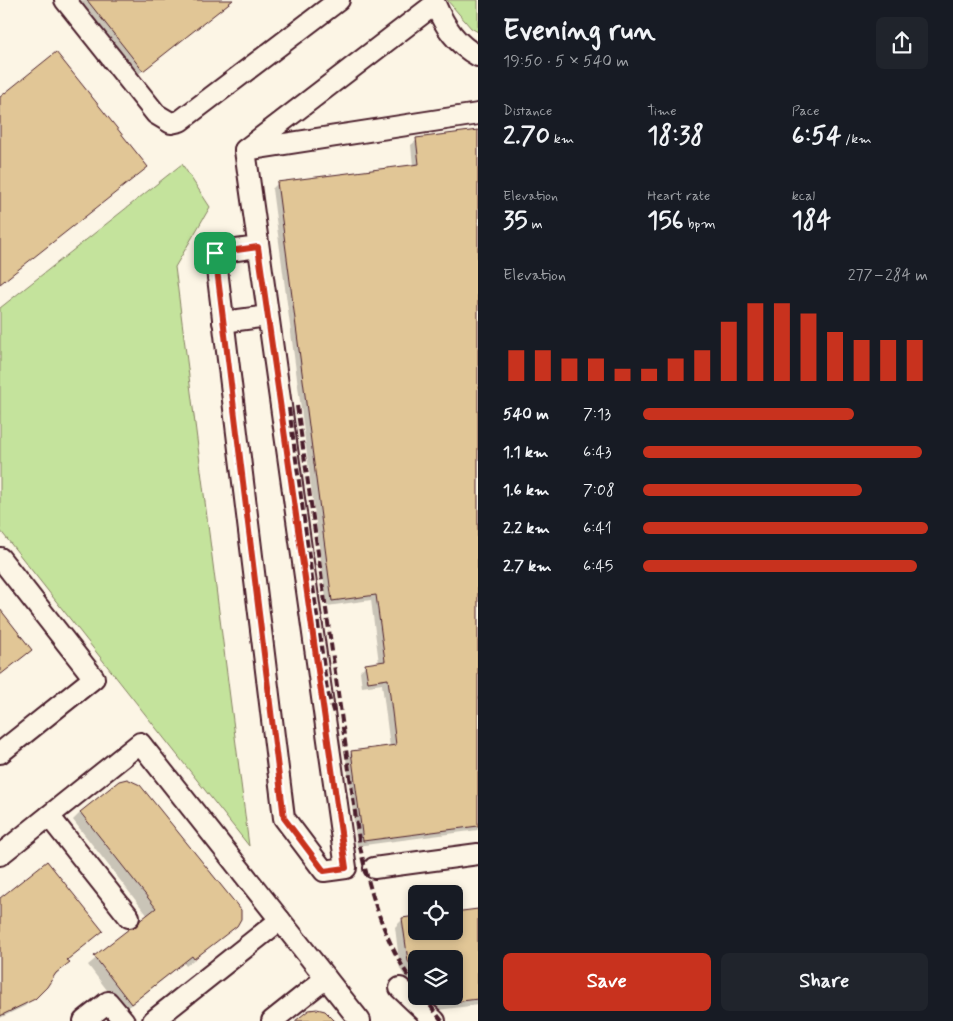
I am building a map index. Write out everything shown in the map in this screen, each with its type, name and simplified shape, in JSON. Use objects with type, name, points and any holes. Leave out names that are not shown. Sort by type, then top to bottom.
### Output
[{"type":"street","points":[[65,0],[156,114],[171,123],[180,121],[339,0]]},
{"type":"street","points":[[245,150],[435,4],[445,26],[457,41],[478,56]]},
{"type":"street","points":[[245,150],[478,114]]},
{"type":"street","points":[[245,150],[346,868],[324,871],[284,818],[215,253],[258,247]]},
{"type":"street","points":[[223,322],[268,316]]},
{"type":"street","points":[[0,558],[94,678],[0,752]]},
{"type":"street","points":[[0,855],[140,743],[360,1021]]},
{"type":"street","points":[[49,816],[129,917]]},
{"type":"street","points":[[374,868],[478,854]]},
{"type":"street","points":[[153,1021],[280,920]]},
{"type":"street","points":[[272,1021],[326,978]]},
{"type":"street","points":[[400,988],[435,1021]]},
{"type":"street","points":[[84,1021],[108,1002],[124,1021]]},
{"type":"green space","points":[[447,0],[478,0],[478,32],[471,28]]},
{"type":"green space","points":[[182,164],[210,207],[175,267],[249,846],[0,530],[0,308]]},
{"type":"building","points":[[87,0],[233,0],[143,71]]},
{"type":"building","points":[[56,52],[148,167],[0,284],[0,97]]},
{"type":"building","points":[[478,130],[478,826],[363,841],[351,751],[396,745],[388,679],[368,682],[365,664],[385,661],[376,595],[332,601],[277,182],[419,164],[416,138]]},
{"type":"building","points":[[0,609],[32,650],[0,675]]},
{"type":"building","points":[[127,779],[140,785],[241,910],[241,919],[237,926],[194,959],[192,956],[131,1004],[94,956],[156,908],[80,812],[119,781]]},
{"type":"building","points":[[47,861],[103,931],[67,960],[70,962],[56,973],[47,987],[35,999],[0,1016],[0,898]]},
{"type":"building","points":[[478,909],[478,999],[463,1001],[463,950],[408,950],[408,961],[402,918],[408,917],[408,940],[463,940],[463,911]]},
{"type":"building","points":[[309,1010],[325,1011],[335,1021],[295,1021]]},
{"type":"railway","points":[[297,406],[360,847],[369,884],[381,920],[396,955],[408,975]]},
{"type":"railway","points":[[289,408],[327,690],[334,714]]},
{"type":"railway","points":[[430,1005],[442,1021]]},
{"type":"route","points":[[258,247],[346,868],[324,871],[284,818],[215,253],[258,247]]}]
